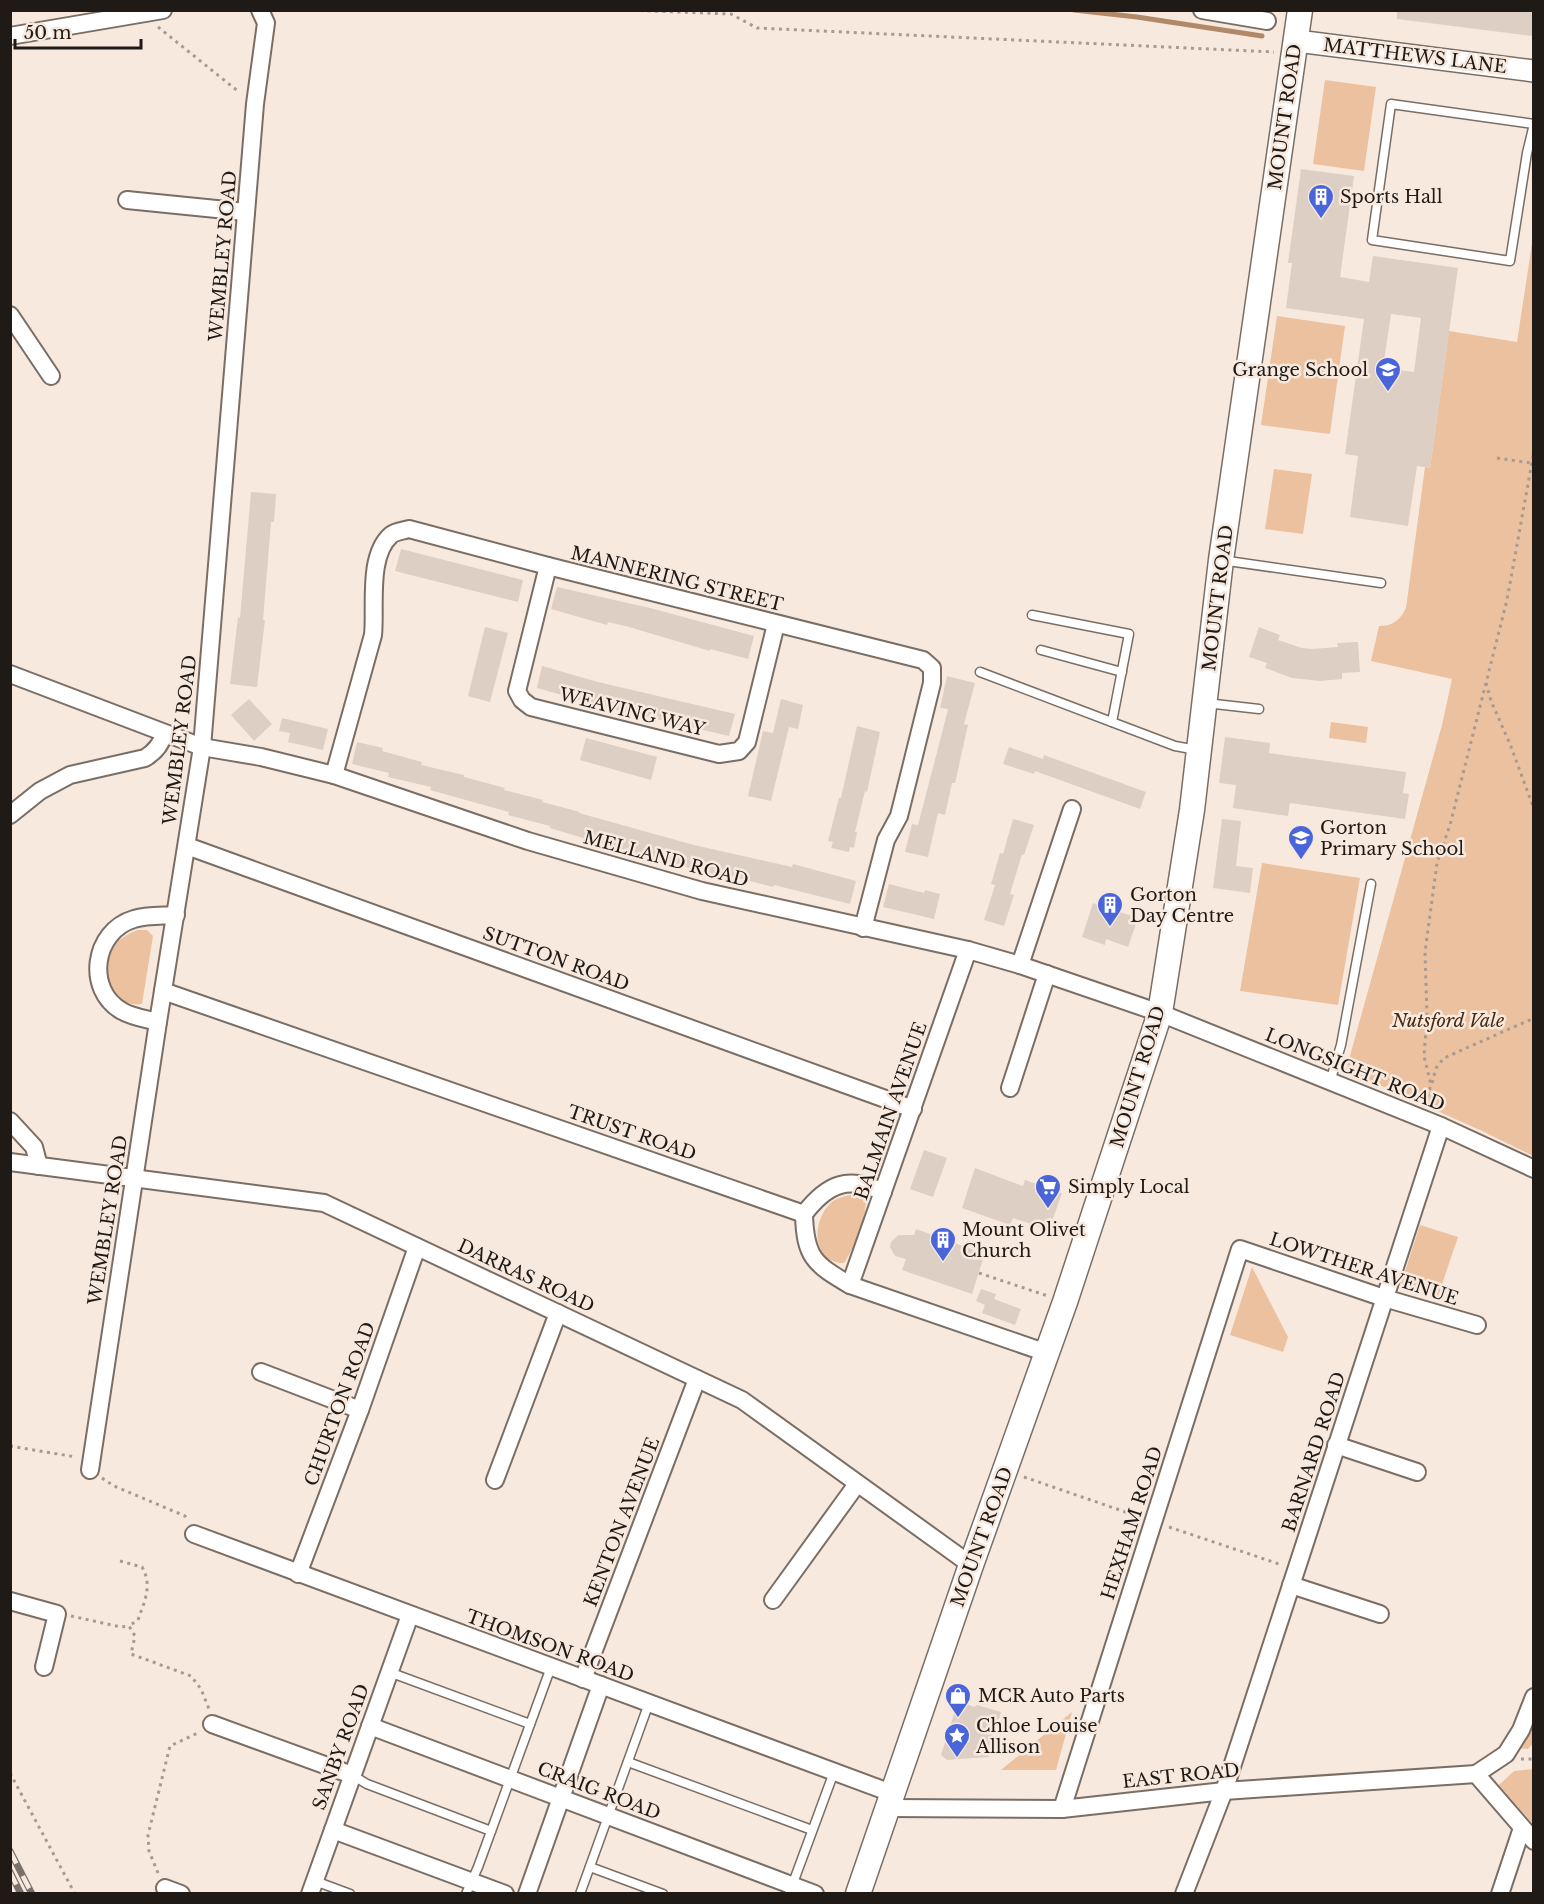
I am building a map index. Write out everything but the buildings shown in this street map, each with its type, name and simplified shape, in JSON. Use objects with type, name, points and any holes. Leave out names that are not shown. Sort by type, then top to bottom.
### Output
[{"type":"main road","name":"MOUNT ROAD","points":[[858,1893],[1065,1302],[1160,1013],[1180,892],[1199,751],[1221,560],[1288,46],[1300,10]]},
{"type":"street","points":[[10,36],[163,10]]},
{"type":"street","name":"WEMBLEY ROAD","points":[[90,1470],[202,747],[255,104],[266,22],[260,10]]},
{"type":"street","points":[[1202,10],[1267,21]]},
{"type":"street","name":"MATTHEWS LANE","points":[[1288,46],[1533,71]]},
{"type":"street","points":[[127,200],[246,212]]},
{"type":"street","points":[[10,315],[51,376]]},
{"type":"street","name":"MANNERING STREET","points":[[334,776],[373,635],[375,619],[373,592],[383,544],[393,534],[409,529],[923,660],[932,668],[932,683],[900,816],[886,840],[863,928]]},
{"type":"street","name":"WEAVING WAY","points":[[548,566],[517,691],[522,700],[531,707],[605,726],[719,754],[739,751],[747,742],[776,624]]},
{"type":"street","name":"MELLAND ROAD","points":[[10,674],[202,747],[261,757],[334,776],[528,841],[691,888],[968,950],[1020,965],[1160,1013]]},
{"type":"street","points":[[10,815],[40,791],[70,775],[145,758],[162,742],[164,734]]},
{"type":"street","points":[[1020,965],[1072,808]]},
{"type":"street","name":"SUTTON ROAD","points":[[187,846],[913,1109]]},
{"type":"street","points":[[158,1022],[121,1011],[106,997],[97,975],[106,938],[118,928],[133,919],[176,915]]},
{"type":"street","name":"BALMAIN AVENUE","points":[[850,1285],[968,950]]},
{"type":"street","points":[[1010,1088],[1047,974]]},
{"type":"street","name":"TRUST ROAD","points":[[163,991],[804,1214]]},
{"type":"street","name":"LONGSIGHT ROAD","points":[[1160,1013],[1441,1126],[1533,1169]]},
{"type":"street","points":[[10,1121],[34,1147],[39,1166]]},
{"type":"street","name":"BARNARD ROAD","points":[[1184,1893],[1224,1791],[1441,1126]]},
{"type":"street","name":"DARRAS ROAD","points":[[10,1162],[324,1203],[742,1400],[971,1565]]},
{"type":"street","points":[[883,1192],[858,1182],[835,1186],[822,1193],[804,1214],[804,1230],[809,1252],[825,1270],[850,1285],[1047,1353]]},
{"type":"street","name":"CHURTON ROAD","points":[[298,1574],[360,1410],[417,1247]]},
{"type":"street","name":"LOWTHER AVENUE","points":[[1240,1249],[1384,1298],[1477,1325]]},
{"type":"street","name":"HEXHAM ROAD","points":[[1062,1809],[1240,1249]]},
{"type":"street","points":[[495,1480],[558,1312]]},
{"type":"street","points":[[261,1372],[360,1410]]},
{"type":"street","name":"KENTON AVENUE","points":[[583,1679],[697,1379]]},
{"type":"street","points":[[1336,1445],[1417,1472]]},
{"type":"street","points":[[773,1600],[857,1484]]},
{"type":"street","name":"THOMSON ROAD","points":[[194,1534],[834,1772],[891,1801]]},
{"type":"street","points":[[1291,1585],[1380,1614]]},
{"type":"street","points":[[10,1600],[57,1614],[44,1667]]},
{"type":"street","name":"SANBY ROAD","points":[[313,1887],[410,1615]]},
{"type":"street","points":[[527,1893],[601,1685]]},
{"type":"street","points":[[1500,1893],[1528,1835],[1476,1774],[1506,1754],[1521,1730],[1533,1697]]},
{"type":"street","points":[[212,1724],[352,1775]]},
{"type":"street","name":"CRAIG ROAD","points":[[370,1726],[609,1816],[790,1889],[815,1893]]},
{"type":"street","name":"EAST ROAD","points":[[891,1801],[1062,1809],[1224,1791],[1476,1774]]},
{"type":"street","points":[[333,1830],[468,1887],[505,1893]]},
{"type":"lane","points":[[1392,104],[1533,124],[1510,261],[1372,240],[1392,104]]},
{"type":"lane","points":[[1221,560],[1381,583]]},
{"type":"lane","points":[[1032,615],[1129,634],[1112,722]]},
{"type":"lane","points":[[1041,651],[1122,672]]},
{"type":"lane","points":[[980,672],[1175,746],[1199,751]]},
{"type":"lane","points":[[1205,703],[1259,710]]},
{"type":"lane","points":[[1330,1082],[1341,1046],[1371,885]]},
{"type":"lane","points":[[468,1887],[478,1867],[551,1667]]},
{"type":"lane","points":[[389,1672],[530,1724]]},
{"type":"lane","points":[[580,1893],[649,1704]]},
{"type":"lane","points":[[628,1762],[812,1830]]},
{"type":"lane","points":[[790,1889],[834,1772]]},
{"type":"lane","points":[[352,1775],[367,1784],[491,1831]]},
{"type":"lane","points":[[590,1868],[663,1893]]},
{"type":"lane","points":[[313,1887],[350,1893]]},
{"type":"path","points":[[625,10],[731,14],[757,28],[1288,46]]},
{"type":"path","points":[[142,15],[255,104]]},
{"type":"path","points":[[1431,1085],[1425,1056],[1427,1016],[1425,952],[1437,863],[1450,825],[1508,600],[1532,474],[1533,451]]},
{"type":"path","points":[[1497,458],[1532,463]]},
{"type":"path","points":[[1486,682],[1491,701],[1510,744],[1533,809]]},
{"type":"path","points":[[1421,1118],[1436,1068],[1444,1058],[1533,1018]]},
{"type":"path","points":[[979,1273],[1065,1302]]},
{"type":"path","points":[[10,1446],[75,1456],[90,1470],[114,1486],[185,1516],[194,1534]]},
{"type":"path","points":[[57,1614],[79,1616],[121,1627],[129,1626],[138,1620],[147,1593],[148,1576],[142,1567],[120,1561]]},
{"type":"path","points":[[129,1626],[135,1636],[131,1654],[191,1676],[208,1704],[212,1724],[192,1737],[170,1746],[148,1835],[149,1851],[173,1891]]},
{"type":"path","points":[[10,1773],[75,1893]]},
{"type":"green space","points":[[1325,80],[1376,87],[1364,171],[1313,164]]},
{"type":"green space","name":"Nutsford Vale","points":[[1533,237],[1533,1156],[1346,1070],[1442,725],[1452,679],[1371,661],[1379,626],[1396,622],[1406,608],[1425,467],[1430,468],[1449,331],[1517,342]]},
{"type":"green space","points":[[1277,316],[1345,326],[1330,434],[1261,425]]},
{"type":"green space","points":[[1274,469],[1312,474],[1303,534],[1265,529]]},
{"type":"green space","points":[[1331,722],[1368,727],[1366,743],[1329,738]]},
{"type":"green space","points":[[1262,863],[1360,878],[1338,1005],[1240,991]]},
{"type":"green space","points":[[137,930],[147,930],[153,936],[142,1004],[132,1004],[123,1001],[110,988],[106,969],[112,947],[122,938]]},
{"type":"green space","points":[[854,1194],[866,1197],[860,1231],[844,1263],[833,1261],[825,1256],[820,1248],[818,1229],[820,1219],[832,1202]]},
{"type":"green space","points":[[1420,1225],[1458,1237],[1438,1296],[1401,1284]]},
{"type":"green space","points":[[1252,1267],[1288,1337],[1283,1352],[1230,1335]]},
{"type":"green space","points":[[1072,1712],[1056,1770],[1001,1770]]},
{"type":"green space","points":[[1533,1716],[1533,1744],[1528,1749],[1515,1748]]},
{"type":"green space","points":[[1534,1769],[1533,1824],[1499,1785],[1514,1771]]},
{"type":"waterway","points":[[1074,10],[1262,36]]},
{"type":"railway","points":[[10,1851],[32,1894]]},
{"type":"railway","points":[[10,1872],[21,1894]]},
{"type":"place","name":"Sports Hall","points":[[1321,220]]},
{"type":"place","name":"Grange School","points":[[1388,393]]},
{"type":"place","name":"Gorton Primary School","points":[[1301,861]]},
{"type":"place","name":"Gorton Day Centre","points":[[1110,928]]},
{"type":"place","name":"Simply Local","points":[[1048,1210]]},
{"type":"place","name":"Mount Olivet Church","points":[[943,1263]]},
{"type":"place","name":"MCR Auto Parts","points":[[958,1719]]},
{"type":"place","name":"Chloe Louise Allison","points":[[957,1759]]}]
